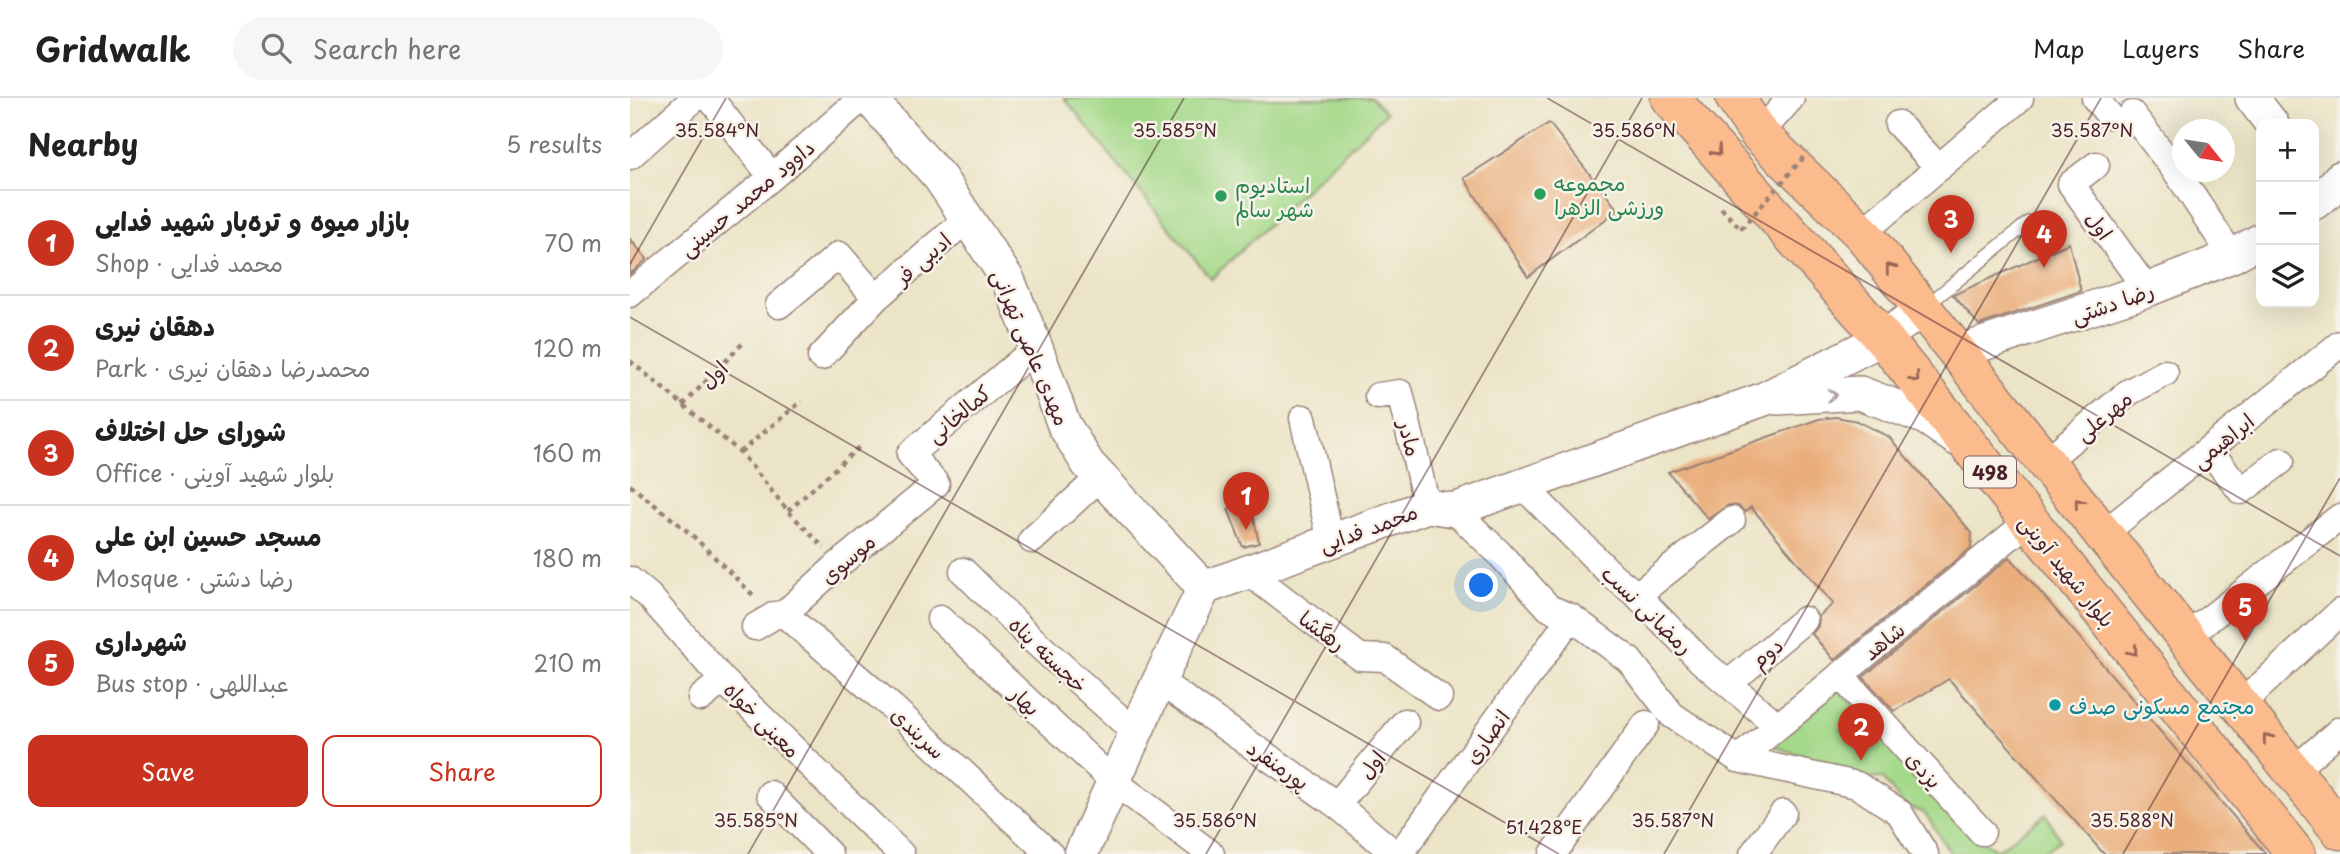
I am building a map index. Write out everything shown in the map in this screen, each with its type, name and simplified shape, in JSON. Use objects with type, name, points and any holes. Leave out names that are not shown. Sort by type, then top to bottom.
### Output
[{"type":"main road","name":"498","points":[[1735,98],[1759,134],[1862,233],[2340,830]]},
{"type":"main road","name":"بلوار شهید آوینی","points":[[1670,99],[1882,338],[2291,852]]},
{"type":"street","points":[[630,156],[695,98]]},
{"type":"street","points":[[710,98],[772,177]]},
{"type":"street","name":"داوود محمد حسینی","points":[[630,294],[772,177],[862,98]]},
{"type":"street","name":"مهدی عاصی تهرانی","points":[[869,98],[940,177],[1008,280],[1037,348],[1064,425],[1088,464],[1203,588]]},
{"type":"street","points":[[1759,134],[1791,98]]},
{"type":"street","points":[[2252,98],[2268,119]]},
{"type":"street","points":[[1862,233],[1939,168],[2010,101]]},
{"type":"street","points":[[2112,109],[2178,174],[2232,257]]},
{"type":"street","points":[[1898,124],[1939,168]]},
{"type":"street","name":"اول","points":[[2096,165],[2071,184],[2147,290]]},
{"type":"street","name":"ادیبی فر","points":[[821,357],[876,298],[968,218]]},
{"type":"street","name":"رضا دشتی","points":[[1958,352],[2147,290],[2232,257],[2256,243]]},
{"type":"street","name":"ادیبی فر","points":[[779,305],[839,255],[876,298]]},
{"type":"street","name":"محمد فدایی","points":[[1203,588],[1331,541],[1523,486],[1764,399],[1882,338],[1923,309]]},
{"type":"street","name":"ابراهیمی","points":[[2103,534],[2340,344]]},
{"type":"street","name":"کمالخانی","points":[[936,484],[910,454],[1037,348]]},
{"type":"street","name":"مهرعلی","points":[[2045,462],[2129,392],[2165,373]]},
{"type":"street","name":"مادر","points":[[1378,396],[1400,393],[1441,508]]},
{"type":"street","points":[[1764,399],[1860,393],[1926,418],[1970,447]]},
{"type":"street","points":[[1303,418],[1331,541]]},
{"type":"street","points":[[2209,450],[2241,491],[2281,461]]},
{"type":"street","points":[[1032,540],[1100,477]]},
{"type":"street","name":"موسوی","points":[[771,619],[936,484]]},
{"type":"street","name":"رمضانی نسب","points":[[1523,486],[1613,576],[1637,595],[1700,660],[1778,726]]},
{"type":"street","points":[[1441,508],[1497,551],[1549,608],[1571,618],[1629,660],[1672,715],[1738,759],[1857,785],[1899,812],[1925,854]]},
{"type":"street","points":[[2186,637],[2340,517]]},
{"type":"street","points":[[1637,595],[1732,520]]},
{"type":"street","name":"شاهد","points":[[1738,759],[2029,521]]},
{"type":"street","name":"خجسته پناه","points":[[963,571],[1032,639],[1137,734]]},
{"type":"street","name":"رهگشا","points":[[1248,572],[1360,657],[1385,658],[1438,697]]},
{"type":"street","points":[[1081,854],[1203,588]]},
{"type":"street","name":"معینی خواه","points":[[636,596],[901,854]]},
{"type":"street","points":[[2240,705],[2340,612]]},
{"type":"street","name":"انصاری","points":[[1400,854],[1571,618]]},
{"type":"street","name":"سربندی","points":[[771,619],[892,707],[1050,854]]},
{"type":"street","name":"بهار","points":[[940,619],[1114,781],[1211,854]]},
{"type":"street","name":"دوم","points":[[1729,683],[1804,620]]},
{"type":"street","name":"یزدی","points":[[1840,675],[1982,832]]},
{"type":"street","points":[[701,698],[723,680]]},
{"type":"street","name":"پورمنفرد","points":[[1159,681],[1338,805],[1395,854]]},
{"type":"street","name":"اول","points":[[1338,805],[1405,722]]},
{"type":"street","points":[[1553,854],[1646,724]]},
{"type":"street","points":[[2293,772],[2340,730]]},
{"type":"street","points":[[770,794],[829,854]]},
{"type":"street","points":[[1753,854],[1783,813]]},
{"type":"lane","points":[[1923,309],[2029,222]]},
{"type":"path","points":[[1721,208],[1741,229],[1804,157]]},
{"type":"path","name":"اول","points":[[682,405],[744,343]]},
{"type":"path","points":[[630,361],[740,452],[788,511],[839,564]]},
{"type":"path","points":[[740,452],[802,401]]},
{"type":"path","points":[[788,511],[859,447]]},
{"type":"path","points":[[630,485],[692,535],[771,619]]},
{"type":"green space","name":"استادیوم شهر سالم","points":[[1064,98],[1372,98],[1386,113],[1211,279]]},
{"type":"green space","points":[[1838,689],[1980,839],[1997,850],[2046,814],[2060,840],[2040,854],[1951,854],[1925,813],[1904,806],[1882,778],[1866,779],[1771,745]]},
{"type":"building","name":"مجموعه ورزشی الزهرا","points":[[1549,123],[1618,210],[1528,277],[1464,178]]},
{"type":"building","points":[[630,239],[647,259],[630,274]]},
{"type":"building","points":[[2069,243],[2081,291],[1979,325],[1953,295]]},
{"type":"building","points":[[1836,417],[1857,421],[1889,437],[1972,533],[1971,548],[1834,660],[1812,634],[1818,626],[1819,616],[1833,604],[1751,507],[1745,512],[1738,506],[1729,505],[1708,519],[1668,472],[1819,419]]},
{"type":"building","points":[[1246,502],[1254,518],[1259,543],[1243,547],[1228,509]]},
{"type":"building","name":"مجتمع مسکونی صدف","points":[[2010,557],[2266,854],[2104,854],[1949,679],[1894,711],[1863,677]]},
{"type":"place","name":"مجموعه ورزشی الزهرا","points":[[1540,194]]},
{"type":"place","name":"استادیوم شهر سالم","points":[[1221,196]]},
{"type":"place","name":"شورای حل اختلاف","points":[[1951,253]]},
{"type":"place","name":"مسجد حسین ابن علی","points":[[2044,268]]},
{"type":"place","name":"بازار میوه و تره‌بار شهید فدایی","points":[[1246,530]]},
{"type":"place","name":"شهرداری","points":[[2245,641]]},
{"type":"place","name":"مجتمع مسکونی صدف","points":[[2055,705]]},
{"type":"place","name":"دهقان نیری","points":[[1861,761]]}]
